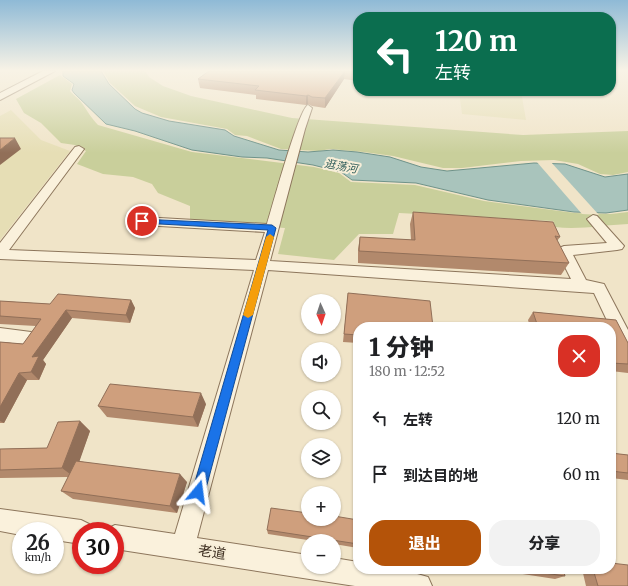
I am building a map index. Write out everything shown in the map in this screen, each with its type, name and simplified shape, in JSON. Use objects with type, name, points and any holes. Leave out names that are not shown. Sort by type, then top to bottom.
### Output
[{"type":"street","points":[[183,548],[297,137],[308,108]]},
{"type":"street","points":[[0,253],[79,148]]},
{"type":"street","points":[[581,285],[564,251],[617,246],[594,219]]},
{"type":"street","points":[[142,221],[272,228]]},
{"type":"street","points":[[0,253],[262,265],[581,285],[599,288],[616,322]]},
{"type":"street","points":[[616,323],[628,347]]},
{"type":"street","points":[[0,335],[25,337]]},
{"type":"street","points":[[0,520],[72,531]]},
{"type":"street","name":"老道","points":[[124,538],[301,566]]},
{"type":"street","name":"老道","points":[[341,572],[353,573]]},
{"type":"street","name":"老道","points":[[357,574],[419,586]]},
{"type":"shaded area","points":[[460,98],[522,98],[526,120],[462,114]]},
{"type":"shaded area","points":[[11,110],[41,140],[70,151],[0,240],[0,116]]},
{"type":"green space","points":[[77,98],[98,125],[192,152],[314,167],[339,173],[351,182],[415,185],[484,201],[575,213],[611,214],[628,212],[628,224],[564,228],[555,227],[553,221],[399,213],[393,234],[359,234],[334,260],[278,254],[285,228],[190,221],[190,206],[158,193],[152,184],[133,177],[103,174],[77,164],[86,151],[75,145],[61,143],[41,123],[24,113],[16,99]]},
{"type":"green space","points":[[127,98],[202,98],[292,118],[523,135],[628,131],[628,172],[613,175],[600,174],[578,164],[554,160],[521,161],[462,168],[443,168],[393,156],[364,152],[330,149],[319,151],[281,149],[247,136],[235,135],[227,129],[161,117],[135,106]]},
{"type":"water","name":"逛荡河","points":[[80,98],[124,98],[135,109],[142,113],[169,121],[225,130],[234,136],[279,150],[308,152],[333,150],[357,152],[390,157],[421,167],[447,171],[534,163],[565,164],[605,177],[628,174],[628,210],[606,213],[574,212],[488,200],[416,183],[352,180],[341,172],[313,165],[267,158],[242,157],[192,150],[135,131],[106,124]]},
{"type":"pier","points":[[536,161],[550,161],[599,215],[582,214]]},
{"type":"building","points":[[0,138],[15,138],[0,150]]},
{"type":"building","points":[[413,212],[553,222],[560,237],[555,236],[569,263],[359,251],[360,237],[415,240]]},
{"type":"building","points":[[348,293],[430,301],[432,322],[353,322],[353,335],[344,334]]},
{"type":"building","points":[[58,294],[131,300],[126,315],[66,310],[32,357],[39,356],[31,372],[19,373],[0,407],[0,342],[23,344],[41,319],[0,316],[0,301],[50,304]]},
{"type":"building","points":[[533,312],[616,320],[628,343],[628,364],[616,363],[616,322],[536,322]]},
{"type":"building","points":[[110,384],[201,393],[193,417],[98,406]]},
{"type":"building","points":[[80,421],[62,468],[0,470],[0,449],[47,448],[58,422]]},
{"type":"building","points":[[616,454],[628,455],[628,473],[616,472]]},
{"type":"building","points":[[76,461],[180,474],[170,506],[61,491]]},
{"type":"building","points":[[271,508],[301,512],[301,526],[341,526],[341,517],[353,519],[353,543],[341,541],[341,534],[301,534],[301,535],[267,530]]},
{"type":"building","points":[[616,564],[628,565],[628,586],[598,586],[594,574],[616,574]]},
{"type":"building","points":[[551,574],[564,574],[565,576]]},
{"type":"slow traffic","points":[[248,315],[270,237]]},
{"type":"route","points":[[142,221],[272,228],[198,492]]}]
